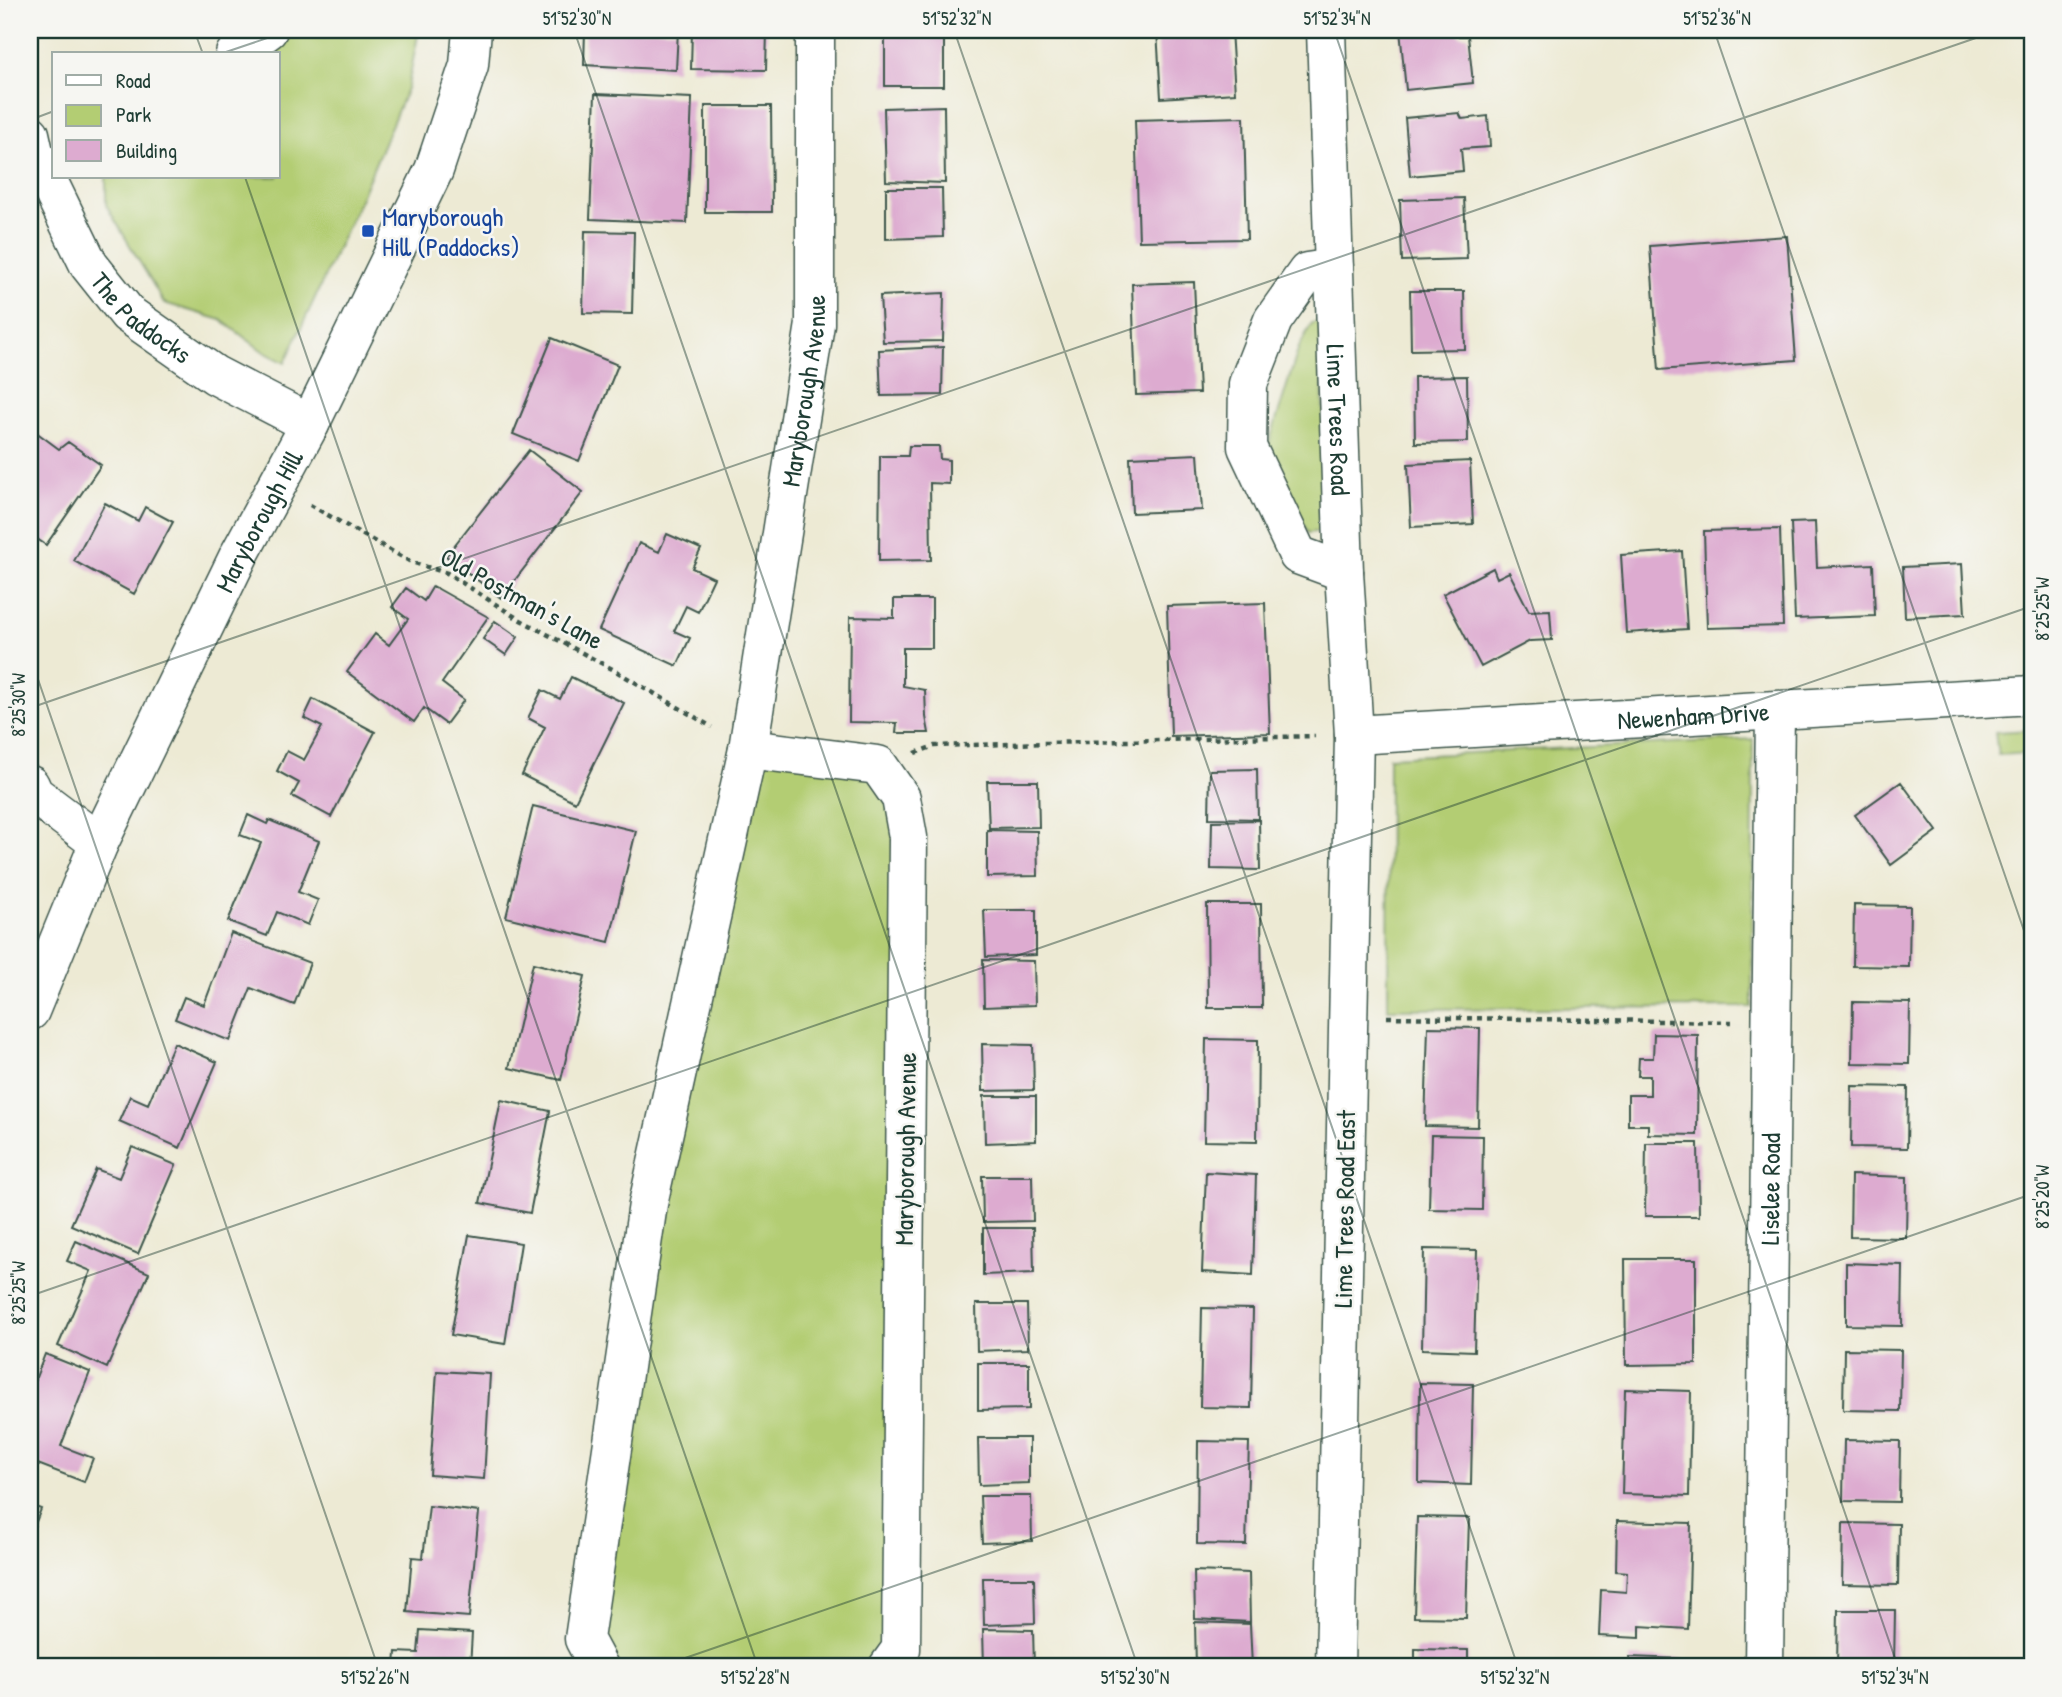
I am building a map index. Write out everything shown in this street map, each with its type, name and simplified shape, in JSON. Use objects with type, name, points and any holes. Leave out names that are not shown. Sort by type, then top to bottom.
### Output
[{"type":"street","points":[[238,52],[268,30]]},
{"type":"street","name":"Maryborough Hill","points":[[30,1011],[99,844],[239,555],[310,424],[433,170],[469,65],[472,30]]},
{"type":"street","name":"Maryborough Avenue","points":[[599,1667],[584,1639],[648,1204],[748,749],[815,324],[815,30]]},
{"type":"street","name":"Lime Trees Road","points":[[1326,30],[1344,572],[1354,742]]},
{"type":"street","name":"The Paddocks","points":[[39,143],[52,175]]},
{"type":"street","name":"The Paddocks","points":[[53,178],[89,265],[128,314],[215,375],[310,424]]},
{"type":"street","points":[[1334,268],[1307,272],[1273,320],[1248,384],[1247,447],[1298,555],[1344,572]]},
{"type":"street","name":"Newenham Drive","points":[[1354,742],[1775,710],[2032,695]]},
{"type":"street","name":"Liselee Road","points":[[1764,1667],[1775,710]]},
{"type":"street","name":"Lime Trees Road East","points":[[1335,1667],[1354,742]]},
{"type":"street","points":[[748,749],[878,765]]},
{"type":"street","name":"Maryborough Avenue","points":[[878,765],[901,798],[908,837],[901,1649],[888,1667]]},
{"type":"street","points":[[30,785],[34,793],[99,844]]},
{"type":"path","name":"Old Postman's Lane","points":[[276,486],[411,562],[447,573],[517,618],[748,749]]},
{"type":"path","points":[[878,765],[934,746],[1354,742]]},
{"type":"path","points":[[1347,1016],[1772,1023]]},
{"type":"green space","points":[[288,30],[419,30],[408,86],[359,202],[285,363],[264,352],[221,320],[164,303],[106,205],[106,178],[280,178],[280,52],[269,52]]},
{"type":"green space","points":[[1320,321],[1328,530],[1308,533],[1266,453],[1299,347],[1312,323]]},
{"type":"green space","points":[[2032,730],[2032,753],[1998,755],[1995,732]]},
{"type":"green space","points":[[1753,739],[1752,1007],[1388,1009],[1389,757]]},
{"type":"green space","points":[[748,749],[878,765],[901,798],[888,1667],[602,1667],[586,1624]]},
{"type":"building","points":[[585,30],[678,30],[676,70],[584,65]]},
{"type":"building","points":[[692,30],[767,30],[766,70],[691,69]]},
{"type":"building","points":[[885,30],[944,30],[944,86],[885,86]]},
{"type":"building","points":[[1157,30],[1231,30],[1235,93],[1161,98]]},
{"type":"building","points":[[1400,30],[1458,30],[1459,36],[1468,36],[1473,83],[1406,90]]},
{"type":"building","points":[[595,94],[692,98],[687,223],[590,219]]},
{"type":"building","points":[[705,106],[771,106],[772,212],[705,212]]},
{"type":"building","points":[[944,106],[945,183],[886,181],[884,108]]},
{"type":"building","points":[[1459,113],[1462,119],[1488,116],[1490,147],[1461,149],[1463,171],[1410,176],[1405,118]]},
{"type":"building","points":[[1244,117],[1247,239],[1139,241],[1135,120]]},
{"type":"building","points":[[886,188],[942,188],[943,237],[886,239]]},
{"type":"building","points":[[1464,198],[1467,259],[1402,261],[1400,200]]},
{"type":"building","points":[[585,231],[634,232],[632,314],[583,313]]},
{"type":"building","points":[[1787,236],[1796,360],[1659,370],[1650,246]]},
{"type":"building","points":[[1194,282],[1199,393],[1136,395],[1132,284]]},
{"type":"building","points":[[1410,291],[1464,291],[1465,349],[1411,350]]},
{"type":"building","points":[[944,293],[943,341],[883,342],[880,296]]},
{"type":"building","points":[[552,338],[618,365],[579,461],[513,434]]},
{"type":"building","points":[[943,347],[942,395],[881,396],[879,350]]},
{"type":"building","points":[[1467,376],[1468,442],[1415,443],[1414,377]]},
{"type":"building","points":[[36,432],[59,449],[68,442],[101,465],[46,545],[30,534],[30,441]]},
{"type":"building","points":[[909,446],[939,446],[940,459],[949,460],[949,484],[930,483],[931,560],[879,561],[880,456],[908,456]]},
{"type":"building","points":[[529,450],[583,492],[501,598],[446,556]]},
{"type":"building","points":[[1198,454],[1202,510],[1132,513],[1130,457]]},
{"type":"building","points":[[1470,461],[1473,524],[1411,527],[1408,464]]},
{"type":"building","points":[[105,503],[138,521],[145,507],[173,522],[134,594],[74,561]]},
{"type":"building","points":[[1815,522],[1817,567],[1873,564],[1875,616],[1795,619],[1791,523]]},
{"type":"building","points":[[1780,529],[1783,626],[1707,628],[1704,531]]},
{"type":"building","points":[[667,534],[701,549],[692,568],[714,578],[698,612],[686,606],[674,631],[690,638],[677,666],[599,630],[639,543],[659,552]]},
{"type":"building","points":[[1682,551],[1687,629],[1626,633],[1621,555]]},
{"type":"building","points":[[1962,564],[1965,614],[1905,617],[1903,567]]},
{"type":"building","points":[[1493,568],[1497,578],[1509,572],[1529,611],[1550,610],[1552,640],[1530,641],[1481,667],[1443,594]]},
{"type":"building","points":[[433,586],[488,617],[442,683],[464,700],[446,724],[424,708],[414,722],[347,672],[375,634],[389,645],[408,619],[392,607],[406,588],[424,601]]},
{"type":"building","points":[[894,599],[932,599],[932,648],[903,648],[903,686],[925,690],[929,733],[896,733],[897,723],[849,722],[850,617],[894,618]]},
{"type":"building","points":[[1265,603],[1270,733],[1171,736],[1167,606]]},
{"type":"building","points":[[495,621],[518,637],[506,655],[483,639]]},
{"type":"building","points":[[571,677],[624,703],[575,802],[522,775],[545,727],[528,718],[542,690],[560,699]]},
{"type":"building","points":[[313,699],[375,732],[331,817],[292,796],[299,783],[277,771],[287,751],[304,760],[322,727],[304,718]]},
{"type":"building","points":[[1257,769],[1258,819],[1209,818],[1210,770]]},
{"type":"building","points":[[987,781],[1038,781],[1039,827],[989,828]]},
{"type":"building","points":[[1901,782],[1937,831],[1891,865],[1855,815]]},
{"type":"building","points":[[533,806],[636,831],[609,942],[506,917]]},
{"type":"building","points":[[248,815],[267,824],[269,820],[319,841],[298,892],[318,900],[308,925],[277,912],[267,936],[228,921],[261,843],[240,835]]},
{"type":"building","points":[[1259,820],[1260,870],[1211,869],[1212,821]]},
{"type":"building","points":[[987,830],[1037,831],[1038,876],[987,877]]},
{"type":"building","points":[[1207,904],[1261,904],[1262,1008],[1208,1008]]},
{"type":"building","points":[[1854,905],[1910,906],[1909,967],[1853,966]]},
{"type":"building","points":[[984,910],[1036,910],[1036,955],[986,957]]},
{"type":"building","points":[[231,933],[310,963],[294,1005],[251,988],[230,1041],[175,1019],[184,997],[204,1005]]},
{"type":"building","points":[[983,960],[1034,961],[1035,1005],[984,1007]]},
{"type":"building","points":[[533,963],[585,976],[561,1080],[509,1068]]},
{"type":"building","points":[[1853,1002],[1910,1003],[1909,1064],[1852,1063]]},
{"type":"building","points":[[1428,1027],[1480,1028],[1478,1127],[1425,1126]]},
{"type":"building","points":[[1654,1034],[1698,1035],[1697,1135],[1648,1134],[1648,1125],[1628,1125],[1628,1095],[1650,1095],[1650,1076],[1638,1076],[1639,1058],[1653,1058]]},
{"type":"building","points":[[1206,1039],[1258,1040],[1257,1142],[1204,1141]]},
{"type":"building","points":[[174,1043],[217,1062],[180,1148],[119,1121],[130,1096],[148,1104]]},
{"type":"building","points":[[982,1044],[1033,1045],[1034,1090],[983,1091]]},
{"type":"building","points":[[1852,1086],[1908,1087],[1907,1148],[1851,1147]]},
{"type":"building","points":[[984,1096],[1036,1096],[1036,1141],[985,1143]]},
{"type":"building","points":[[501,1100],[550,1111],[530,1213],[480,1203]]},
{"type":"building","points":[[1431,1135],[1483,1136],[1482,1210],[1429,1209]]},
{"type":"building","points":[[1646,1143],[1698,1143],[1699,1216],[1645,1216]]},
{"type":"building","points":[[132,1147],[176,1165],[138,1254],[71,1225],[96,1169],[119,1178]]},
{"type":"building","points":[[1206,1172],[1256,1175],[1253,1275],[1202,1272]]},
{"type":"building","points":[[1851,1175],[1907,1177],[1906,1238],[1850,1237]]},
{"type":"building","points":[[982,1176],[1032,1176],[1033,1221],[983,1222]]},
{"type":"building","points":[[983,1228],[1033,1228],[1034,1273],[983,1275]]},
{"type":"building","points":[[469,1235],[521,1243],[505,1344],[451,1335]]},
{"type":"building","points":[[76,1241],[149,1273],[107,1368],[58,1346],[91,1271],[67,1261]]},
{"type":"building","points":[[1424,1249],[1477,1250],[1474,1351],[1422,1349]]},
{"type":"building","points":[[1625,1259],[1696,1259],[1696,1364],[1626,1365]]},
{"type":"building","points":[[1846,1263],[1903,1265],[1902,1326],[1846,1325]]},
{"type":"building","points":[[976,1304],[1027,1304],[1028,1349],[977,1351]]},
{"type":"building","points":[[1202,1308],[1253,1309],[1251,1408],[1200,1407]]},
{"type":"building","points":[[1844,1349],[1901,1350],[1900,1411],[1843,1410]]},
{"type":"building","points":[[45,1354],[90,1372],[61,1446],[93,1458],[84,1482],[30,1461],[30,1393]]},
{"type":"building","points":[[978,1363],[1029,1363],[1029,1409],[978,1410]]},
{"type":"building","points":[[437,1371],[490,1374],[484,1479],[430,1475]]},
{"type":"building","points":[[1420,1383],[1473,1384],[1471,1485],[1419,1483]]},
{"type":"building","points":[[1625,1389],[1691,1391],[1689,1496],[1622,1494]]},
{"type":"building","points":[[978,1438],[1029,1438],[1029,1483],[979,1485]]},
{"type":"building","points":[[1844,1440],[1900,1441],[1899,1502],[1843,1501]]},
{"type":"building","points":[[1198,1441],[1249,1442],[1246,1545],[1197,1544]]},
{"type":"building","points":[[980,1496],[1031,1496],[1032,1541],[982,1543]]},
{"type":"building","points":[[30,1505],[41,1509],[30,1537]]},
{"type":"building","points":[[429,1506],[479,1512],[469,1617],[407,1612],[412,1557],[423,1558]]},
{"type":"building","points":[[1417,1517],[1469,1518],[1466,1618],[1414,1617]]},
{"type":"building","points":[[1617,1521],[1691,1523],[1688,1629],[1640,1626],[1640,1638],[1599,1636],[1601,1590],[1626,1592],[1627,1572],[1616,1571]]},
{"type":"building","points":[[1843,1523],[1899,1524],[1898,1585],[1842,1584]]},
{"type":"building","points":[[1194,1571],[1249,1573],[1250,1622],[1195,1619]]},
{"type":"building","points":[[983,1578],[1034,1578],[1035,1623],[984,1625]]},
{"type":"building","points":[[1838,1610],[1895,1610],[1894,1667],[1837,1667]]},
{"type":"building","points":[[1195,1622],[1250,1624],[1252,1667],[1196,1667]]},
{"type":"building","points":[[983,1629],[1033,1630],[1034,1667],[984,1667]]},
{"type":"building","points":[[420,1630],[472,1633],[470,1667],[395,1667],[396,1652],[418,1653]]},
{"type":"building","points":[[1415,1649],[1468,1650],[1468,1667],[1415,1667]]},
{"type":"building","points":[[1630,1657],[1681,1659],[1681,1667],[1630,1667]]},
{"type":"place","name":"Maryborough Hill (Paddocks)","points":[[368,231]]}]
